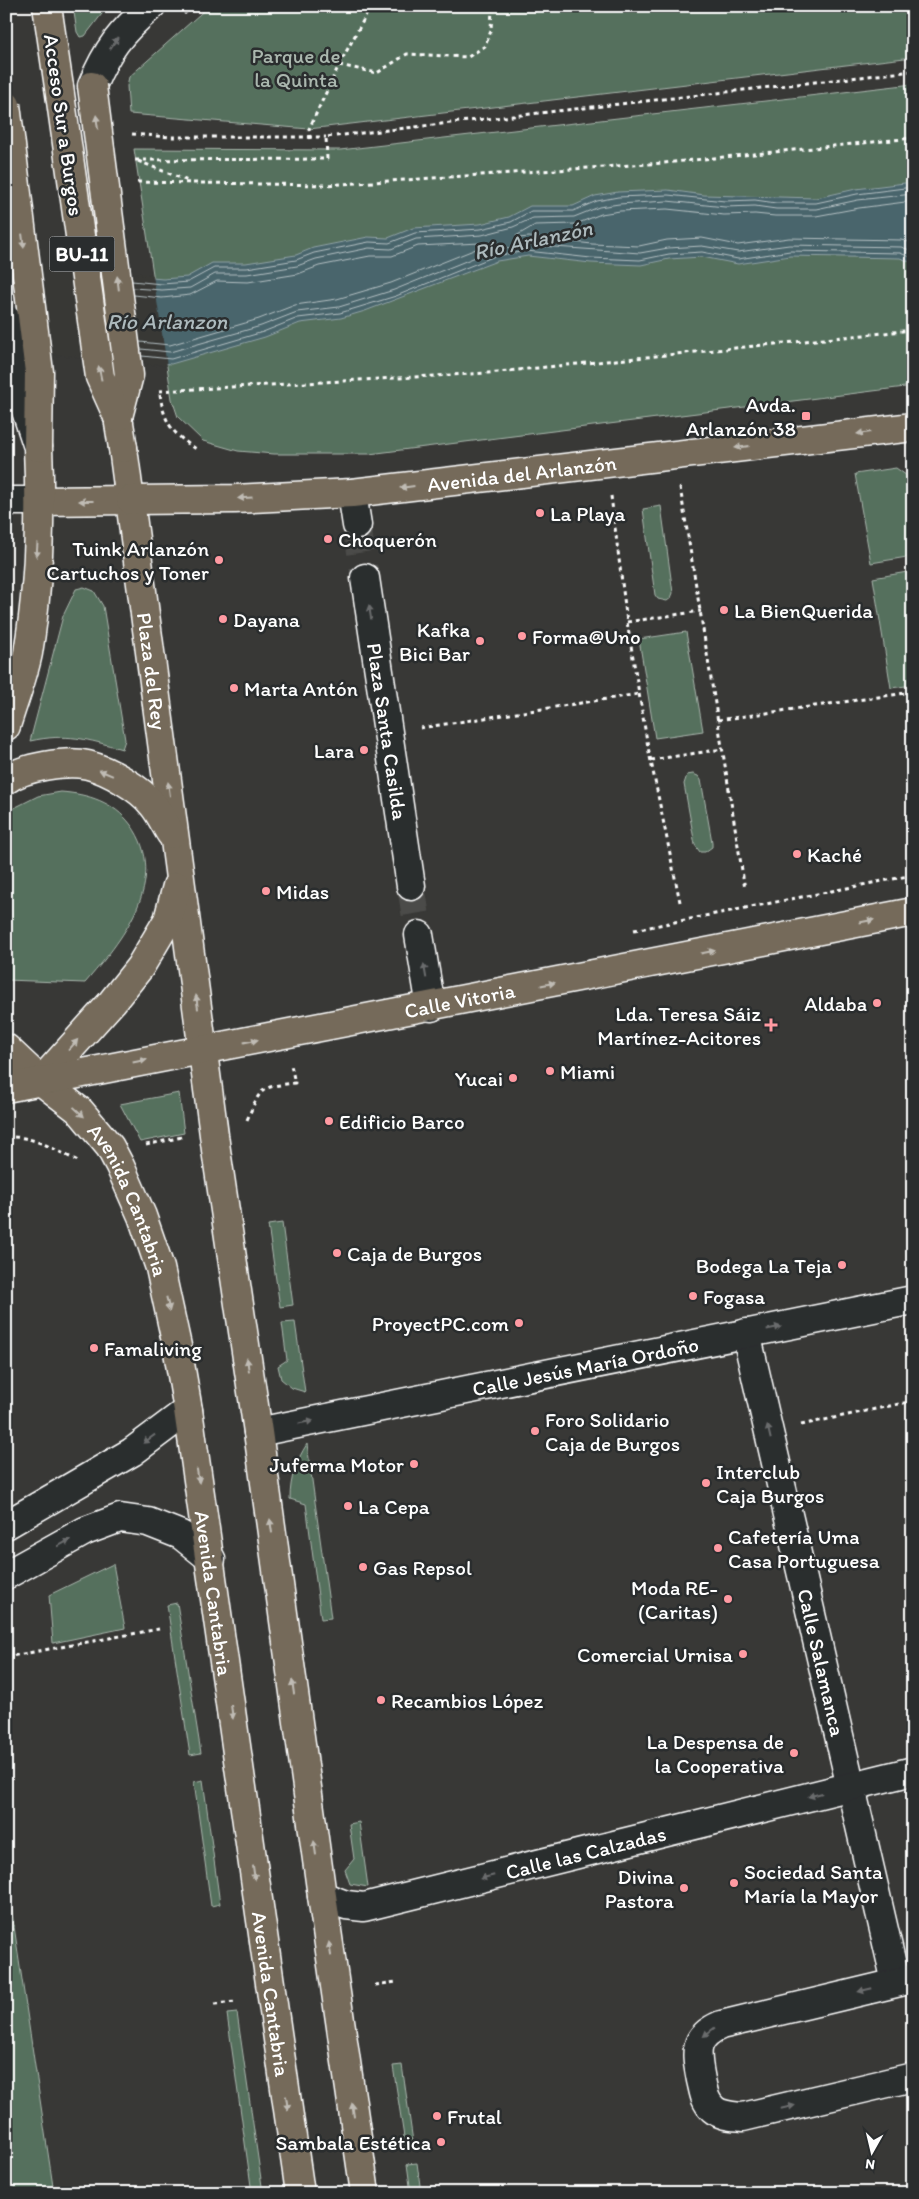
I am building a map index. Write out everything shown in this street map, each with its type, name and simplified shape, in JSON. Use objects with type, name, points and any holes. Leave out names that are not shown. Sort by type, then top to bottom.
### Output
[{"type":"main road","name":"Acceso Sur a Burgos","points":[[47,6],[100,377],[118,417],[123,448]]},
{"type":"main road","points":[[92,86],[129,375],[118,417]]},
{"type":"main road","name":"BU-11","points":[[6,106],[39,372],[38,447]]},
{"type":"main road","name":"Avenida del Arlanzón","points":[[131,500],[235,499],[352,493],[913,427]]},
{"type":"main road","points":[[6,726],[27,655],[33,616],[40,501],[38,447]]},
{"type":"main road","name":"Plaza del Rey","points":[[123,448],[203,1051]]},
{"type":"main road","points":[[40,501],[131,500]]},
{"type":"main road","name":"Plaza del Rey","points":[[6,780],[14,774],[46,765],[88,765],[126,781],[153,804],[176,842]]},
{"type":"main road","name":"Plaza del Rey","points":[[41,1082],[112,1002],[140,966],[168,920],[180,877]]},
{"type":"main road","name":"Calle Vitoria","points":[[6,1088],[913,912]]},
{"type":"main road","name":"Avenida Cantabria","points":[[6,1048],[41,1082],[80,1112],[110,1147],[142,1216],[160,1268],[177,1346],[211,1559],[300,2193]]},
{"type":"main road","points":[[203,1051],[365,2193]]},
{"type":"street","points":[[92,86],[102,62],[118,37],[151,6]]},
{"type":"street","points":[[6,320],[14,374],[38,447]]},
{"type":"street","points":[[352,493],[357,525]]},
{"type":"street","points":[[6,502],[40,501]]},
{"type":"street","name":"Plaza Santa Casilda","points":[[365,578],[412,886]]},
{"type":"street","points":[[419,936],[431,1007]]},
{"type":"street","name":"Calle Jesús María Ordoño","points":[[258,1432],[913,1300]]},
{"type":"street","name":"Calle Salamanca","points":[[746,1333],[850,1786]]},
{"type":"street","points":[[188,1410],[132,1452],[8,1524],[17,1568],[85,1531],[120,1518],[148,1522],[181,1535],[211,1559]]},
{"type":"street","name":"Calle las Calzadas","points":[[322,1896],[346,1904],[364,1907],[913,1771]]},
{"type":"street","points":[[850,1786],[904,1980],[721,2025],[710,2030],[703,2036],[696,2056],[705,2100],[715,2110],[736,2117],[743,2117],[913,2077]]},
{"type":"path","points":[[310,139],[309,129],[339,65],[371,6]]},
{"type":"path","points":[[339,65],[378,73],[407,54],[468,57],[485,46],[491,31],[492,6]]},
{"type":"path","points":[[771,6],[783,12],[803,6]]},
{"type":"path","points":[[132,134],[170,137],[310,139],[913,71]]},
{"type":"path","points":[[326,137],[327,159],[136,160],[191,183],[327,185],[664,163],[913,138]]},
{"type":"path","points":[[154,391],[488,373],[913,330]]},
{"type":"path","points":[[680,483],[745,889]]},
{"type":"path","points":[[610,491],[627,622],[639,694],[680,902]]},
{"type":"path","points":[[627,622],[701,611]]},
{"type":"path","points":[[718,720],[913,692]]},
{"type":"path","points":[[388,733],[639,694]]},
{"type":"path","points":[[651,760],[723,749]]},
{"type":"path","points":[[801,1425],[913,1401]]},
{"type":"path","points":[[6,1657],[159,1629]]},
{"type":"path","points":[[375,1985],[396,1982]]},
{"type":"path","points":[[214,2004],[237,2002]]},
{"type":"green space","points":[[73,6],[108,6],[85,36],[80,37],[77,32]]},
{"type":"green space","name":"Parque de la Quinta","points":[[209,6],[913,6],[913,57],[309,129],[129,114],[127,86],[129,77]]},
{"type":"green space","points":[[913,84],[913,386],[369,454],[274,454],[238,451],[203,441],[178,417],[172,399],[134,149],[340,150]]},
{"type":"green space","points":[[896,468],[913,480],[913,556],[871,563],[855,474]]},
{"type":"green space","points":[[661,506],[673,593],[667,601],[658,599],[655,595],[643,509]]},
{"type":"green space","points":[[913,571],[913,685],[891,688],[873,578]]},
{"type":"green space","points":[[84,587],[94,591],[103,606],[125,740],[122,749],[98,742],[66,737],[30,741],[63,616],[76,589]]},
{"type":"green space","points":[[686,632],[703,731],[655,738],[639,639]]},
{"type":"green space","points":[[693,774],[701,780],[712,842],[712,847],[705,852],[700,852],[695,845],[684,784],[687,775]]},
{"type":"green space","points":[[61,792],[91,797],[100,801],[117,810],[131,825],[142,846],[146,867],[144,889],[126,929],[85,983],[6,980],[6,812],[38,796]]},
{"type":"green space","points":[[179,1093],[184,1133],[140,1142],[120,1104]]},
{"type":"green space","points":[[282,1223],[293,1305],[280,1307],[268,1225]]},
{"type":"green space","points":[[295,1322],[305,1392],[292,1388],[281,1379],[278,1366],[287,1360],[282,1323]]},
{"type":"green space","points":[[307,1444],[331,1618],[321,1619],[306,1504],[290,1499],[294,1470]]},
{"type":"green space","points":[[113,1564],[125,1628],[53,1643],[49,1595]]},
{"type":"green space","points":[[177,1603],[201,1753],[190,1755],[167,1605]]},
{"type":"green space","points":[[203,1780],[220,1904],[211,1906],[194,1782]]},
{"type":"green space","points":[[359,1822],[368,1887],[350,1884],[345,1870],[354,1859],[349,1824]]},
{"type":"green space","points":[[6,1873],[54,2193],[6,2193]]},
{"type":"green space","points":[[237,2013],[263,2193],[252,2193],[227,2014]]},
{"type":"green space","points":[[402,2065],[414,2149],[406,2150],[393,2066]]},
{"type":"green space","points":[[417,2163],[421,2193],[411,2193],[407,2164]]},
{"type":"water","name":"Río Arlanzon","points":[[913,182],[913,263],[900,258],[790,256],[738,264],[702,257],[669,259],[641,265],[591,263],[528,256],[497,261],[365,311],[341,318],[300,323],[265,337],[171,364],[6,347],[6,265],[163,279],[187,277],[212,263],[246,263],[296,255],[313,248],[368,237],[388,238],[413,228],[480,224],[509,217],[530,206],[573,206],[595,196],[618,192],[668,190],[704,195],[816,198],[856,189]]},
{"type":"pier","points":[[6,263],[153,275],[167,366],[6,350]]},
{"type":"tunnel","points":[[357,525],[365,578]]},
{"type":"tunnel","points":[[411,886],[419,935]]},
{"type":"place","name":"Avda. Arlanzón 38","points":[[806,416]]},
{"type":"place","name":"La Playa","points":[[540,513]]},
{"type":"place","name":"Choquerón","points":[[328,539]]},
{"type":"place","name":"Tuink Arlanzón Cartuchos y Toner","points":[[219,560]]},
{"type":"place","name":"La BienQuerida","points":[[724,610]]},
{"type":"place","name":"Dayana","points":[[223,619]]},
{"type":"place","name":"Forma@Uno","points":[[522,636]]},
{"type":"place","name":"Kafka Bici Bar","points":[[480,641]]},
{"type":"place","name":"Marta Antón","points":[[234,688]]},
{"type":"place","name":"Lara","points":[[364,750]]},
{"type":"place","name":"Kaché","points":[[797,854]]},
{"type":"place","name":"Midas","points":[[266,891]]},
{"type":"place","name":"Aldaba","points":[[877,1003]]},
{"type":"place","name":"Lda. Teresa Sáiz Martínez-Acitores","points":[[771,1025]]},
{"type":"place","name":"Miami","points":[[550,1071]]},
{"type":"place","name":"Yucai","points":[[513,1078]]},
{"type":"place","name":"Edificio Barco","points":[[329,1121]]},
{"type":"place","name":"Caja de Burgos","points":[[337,1253]]},
{"type":"place","name":"Bodega La Teja","points":[[842,1265]]},
{"type":"place","name":"Fogasa","points":[[693,1296]]},
{"type":"place","name":"ProyectPC.com","points":[[519,1323]]},
{"type":"place","name":"Famaliving","points":[[94,1348]]},
{"type":"place","name":"Foro Solidario Caja de Burgos","points":[[535,1431]]},
{"type":"place","name":"Juferma Motor","points":[[414,1464]]},
{"type":"place","name":"Interclub Caja Burgos","points":[[706,1483]]},
{"type":"place","name":"La Cepa","points":[[348,1506]]},
{"type":"place","name":"Cafetería Uma Casa Portuguesa","points":[[718,1548]]},
{"type":"place","name":"Gas Repsol","points":[[363,1567]]},
{"type":"place","name":"Moda RE- (Caritas)","points":[[728,1599]]},
{"type":"place","name":"Comercial Urnisa","points":[[743,1654]]},
{"type":"place","name":"Recambios López","points":[[381,1700]]},
{"type":"place","name":"La Despensa de la Cooperativa","points":[[794,1753]]},
{"type":"place","name":"Sociedad Santa María la Mayor","points":[[734,1883]]},
{"type":"place","name":"Divina Pastora","points":[[684,1888]]},
{"type":"place","name":"Frutal","points":[[437,2116]]},
{"type":"place","name":"Sambala Estética","points":[[441,2142]]},
{"type":"water label","name":"Río Arlanzón","points":[[533,240]]}]
